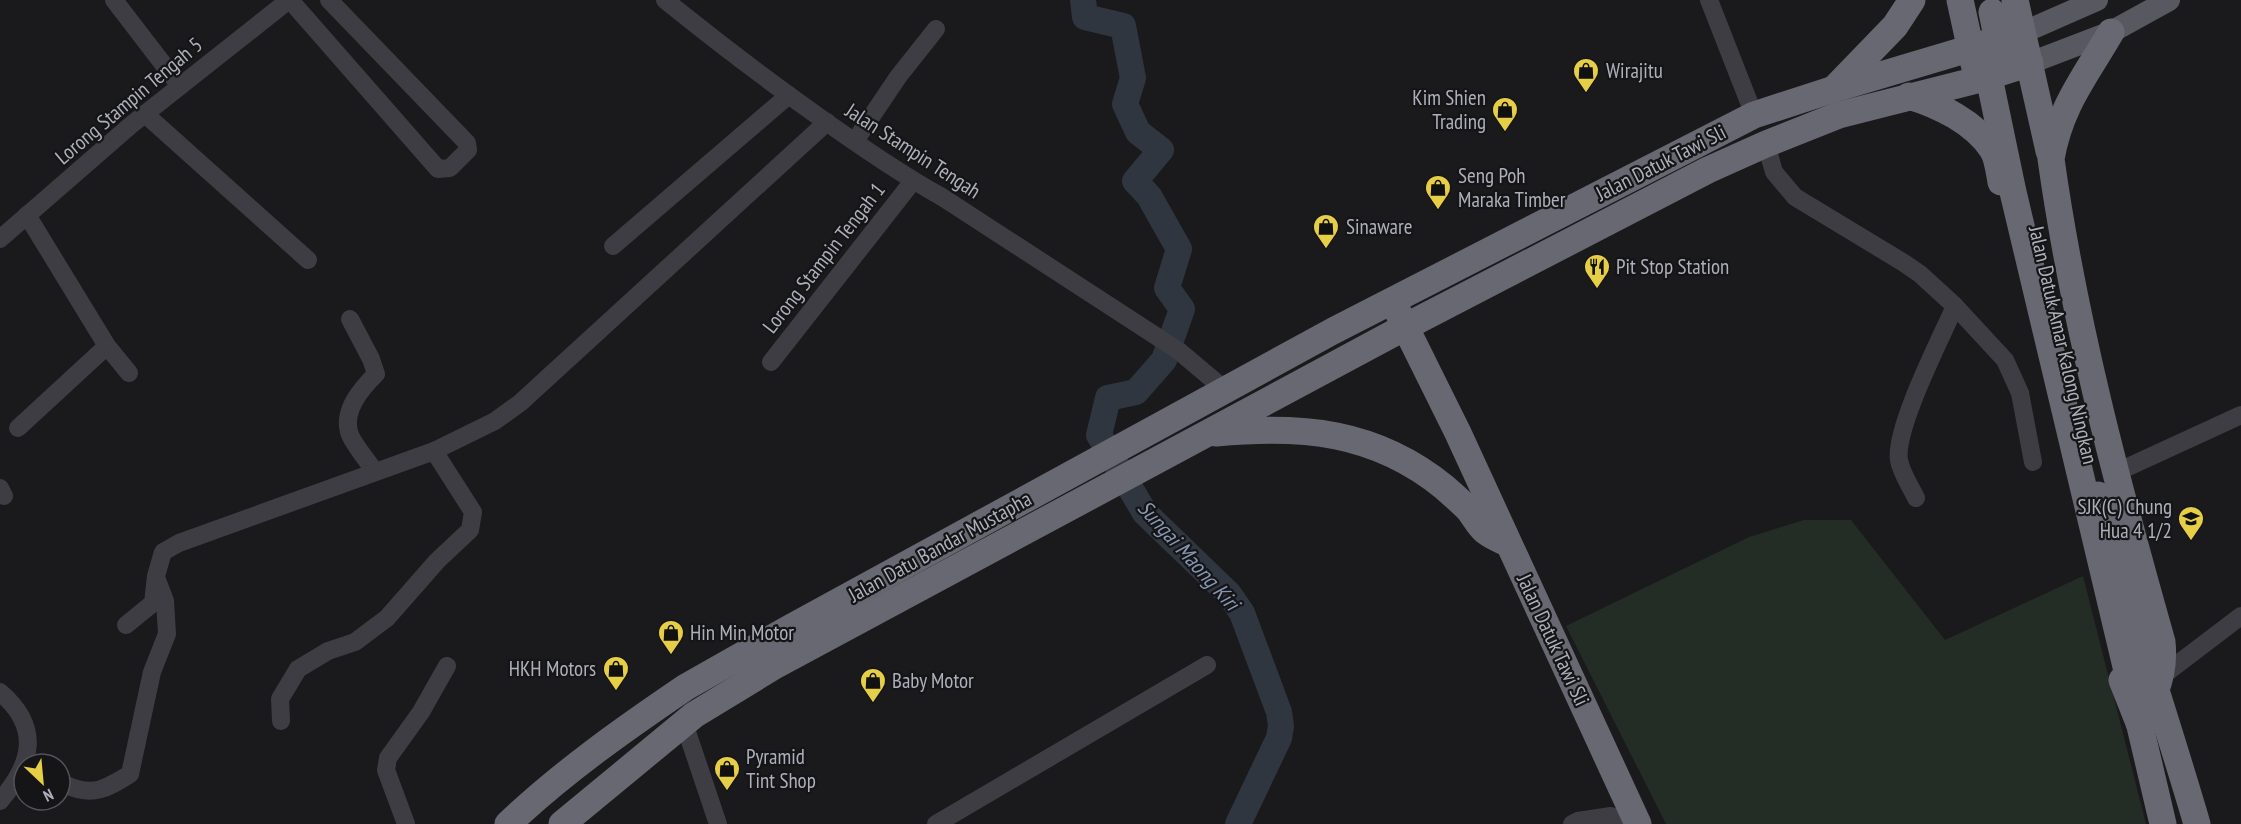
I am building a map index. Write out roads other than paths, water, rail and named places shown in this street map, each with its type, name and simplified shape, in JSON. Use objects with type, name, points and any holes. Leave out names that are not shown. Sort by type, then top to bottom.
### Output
[{"type":"highway","points":[[1834,89],[1895,26],[1912,0]]},
{"type":"highway","points":[[1960,0],[1977,80],[2118,670],[2148,698],[2164,658],[2162,642],[2115,473],[2081,335],[2051,159],[2015,0]]},
{"type":"highway","name":"Jalan Datuk Amar Kalong Ningkan","points":[[1974,0],[2013,192],[2148,698],[2197,824]]},
{"type":"highway","name":"Jalan Datuk Amar Kalong Ningkan","points":[[1990,0],[2028,194],[2148,698],[2163,824]]},
{"type":"highway","points":[[2051,159],[2055,133],[2065,108],[2111,32]]},
{"type":"highway","name":"Jalan Datuk Tawi Sli","points":[[1637,824],[1458,433],[1392,300],[1754,116],[1834,89],[2022,33]]},
{"type":"highway","name":"Jalan Datuk Tawi Sli","points":[[1405,327],[1708,170],[1766,144],[1839,115],[1977,80],[2030,63]]},
{"type":"highway","points":[[1909,96],[1933,103],[1950,113],[1973,129],[1994,150]]},
{"type":"highway","name":"Jalan Datu Bandar Mustapha","points":[[508,824],[542,791],[627,727],[686,687],[1224,390],[1392,300]]},
{"type":"highway","name":"Jalan Datu Bandar Mustapha","points":[[562,824],[684,723],[767,670],[1405,327]]},
{"type":"highway","points":[[1333,331],[1357,339],[1363,349]]},
{"type":"highway","points":[[1203,435],[1253,430],[1305,430],[1356,440],[1388,452],[1419,468],[1468,509],[1484,530],[1508,544]]},
{"type":"main road","points":[[2022,33],[2097,0]]},
{"type":"main road","points":[[2030,63],[2111,32],[2169,0]]},
{"type":"street","points":[[114,0],[180,86]]},
{"type":"street","points":[[290,0],[438,169],[450,168],[468,150],[467,143],[329,0]]},
{"type":"street","name":"Lorong Stampin Tengah 5","points":[[0,239],[145,114],[290,0]]},
{"type":"street","name":"Jalan Stampin Tengah","points":[[665,0],[728,50],[827,122],[914,181],[942,196],[1179,351],[1224,390]]},
{"type":"street","points":[[1709,0],[1754,116]]},
{"type":"street","points":[[855,141],[898,76],[936,29]]},
{"type":"street","points":[[613,246],[789,95]]},
{"type":"street","points":[[145,114],[308,260]]},
{"type":"street","points":[[126,626],[153,603],[156,576],[163,552],[179,543],[434,451],[495,421],[520,403],[827,122]]},
{"type":"street","points":[[1766,144],[1774,172],[1795,197],[1920,274],[1956,306],[2005,360],[2020,393],[2033,462]]},
{"type":"street","name":"Lorong Stampin Tengah 1","points":[[771,362],[914,181]]},
{"type":"street","points":[[27,215],[107,346],[129,373]]},
{"type":"street","points":[[1916,498],[1899,462],[1899,449],[1912,402],[1956,306]]},
{"type":"street","points":[[350,319],[371,359],[376,374],[363,387],[349,412],[349,432],[375,472]]},
{"type":"street","points":[[18,428],[107,346]]},
{"type":"street","points":[[2115,473],[2241,415]]},
{"type":"street","points":[[281,722],[280,699],[298,669],[328,651],[355,642],[387,618],[436,561],[470,530],[473,512],[434,451]]},
{"type":"street","points":[[72,788],[82,792],[106,789],[130,774],[152,672],[167,634],[165,601],[156,576]]},
{"type":"street","points":[[2148,698],[2241,616]]},
{"type":"street","points":[[936,824],[1207,665]]},
{"type":"street","points":[[406,824],[386,770],[388,758],[421,712],[447,666]]},
{"type":"street","points":[[0,692],[15,705],[26,723],[29,749],[20,773],[0,801]]},
{"type":"street","points":[[684,723],[718,824]]},
{"type":"street","points":[[1572,824],[1611,816],[1637,824]]},
{"type":"waterway","name":"Sungai Maong Kiri","points":[[1083,0],[1085,17],[1123,26],[1133,78],[1125,104],[1138,132],[1161,150],[1135,181],[1149,196],[1179,249],[1167,288],[1182,309],[1164,360],[1136,392],[1108,398],[1099,435],[1145,513],[1229,594],[1242,613],[1279,712],[1281,726],[1279,738],[1238,824]]},
{"type":"place","name":"Wirajitu","points":[[1586,94]]},
{"type":"place","name":"Kim Shien Trading","points":[[1505,133]]},
{"type":"place","name":"Seng Poh Maraka Timber","points":[[1438,211]]},
{"type":"place","name":"Sinaware","points":[[1326,250]]},
{"type":"place","name":"Pit Stop Station","points":[[1597,290]]},
{"type":"place","name":"SJK(C) Chung Hua 4 1/2","points":[[2191,542]]},
{"type":"place","name":"Hin Min Motor","points":[[671,656]]},
{"type":"place","name":"HKH Motors","points":[[616,692]]},
{"type":"place","name":"Baby Motor","points":[[873,704]]},
{"type":"place","name":"Pyramid Tint Shop","points":[[727,792]]}]
